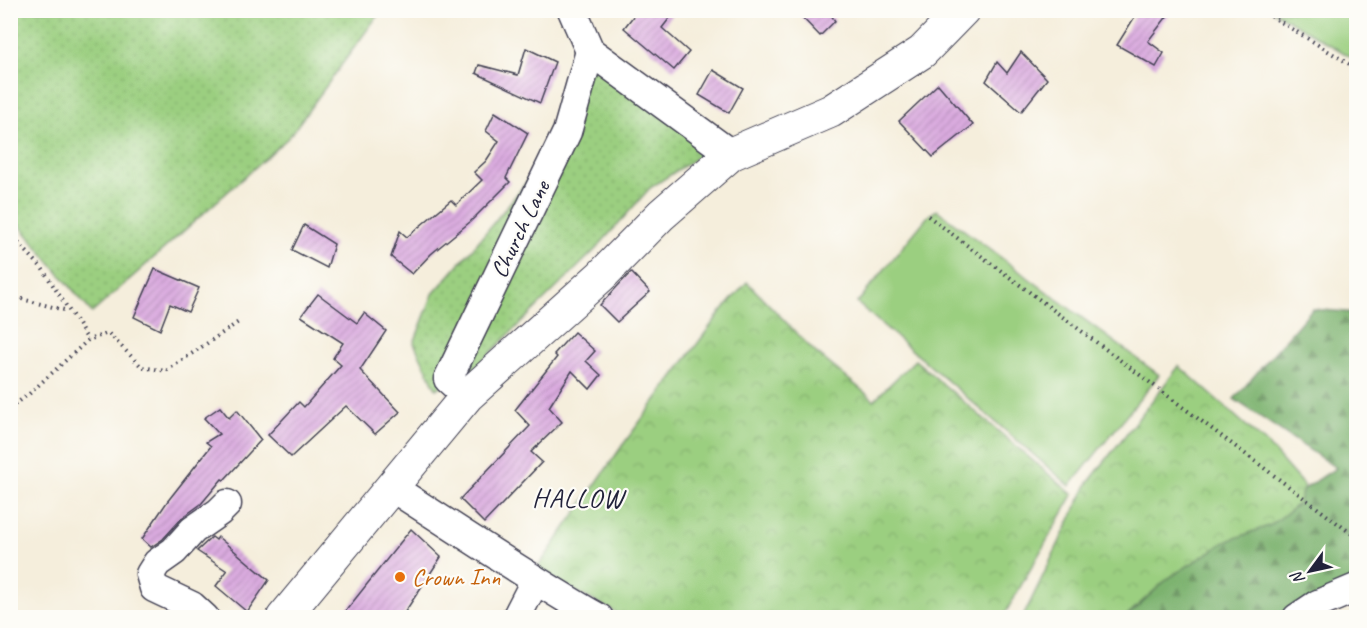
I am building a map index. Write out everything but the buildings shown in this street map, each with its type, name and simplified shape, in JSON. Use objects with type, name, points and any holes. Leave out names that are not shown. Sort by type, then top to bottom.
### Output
[{"type":"main road","points":[[284,618],[467,396],[601,276],[661,215],[731,154],[831,111],[922,52],[963,10]]},
{"type":"street","points":[[572,10],[590,51],[731,154]]},
{"type":"street","name":"Church Lane","points":[[467,396],[448,379],[567,132],[590,51]]},
{"type":"street","points":[[391,487],[535,581],[599,618]]},
{"type":"street","points":[[206,618],[192,606],[154,588],[150,574],[156,563],[174,551],[193,530],[219,512],[226,504]]},
{"type":"street","points":[[516,618],[535,581]]},
{"type":"street","points":[[1297,618],[1318,604],[1356,588]]},
{"type":"path","points":[[1261,10],[1356,68]]},
{"type":"path","points":[[928,216],[1356,537]]},
{"type":"path","points":[[10,234],[42,268],[88,340]]},
{"type":"path","points":[[10,296],[69,312]]},
{"type":"path","points":[[10,408],[29,394],[88,340],[108,333],[142,367],[166,371],[240,321]]},
{"type":"green space","points":[[10,11],[381,11],[289,137],[92,313],[11,215]]},
{"type":"green space","points":[[1273,11],[1356,11],[1356,60]]},
{"type":"green space","points":[[590,51],[710,149],[650,188],[594,251],[474,369],[436,389],[414,343],[433,294],[567,132]]},
{"type":"green space","points":[[937,210],[1159,375],[1070,486],[857,303],[928,216]]},
{"type":"green space","points":[[747,282],[814,351],[874,400],[915,360],[1073,495],[1003,617],[624,617],[536,570],[622,446],[720,313]]},
{"type":"green space","points":[[1312,309],[1356,313],[1356,587],[1286,617],[1125,618],[1167,579],[1336,468],[1234,399]]},
{"type":"green space","points":[[1179,366],[1268,445],[1304,486],[1298,504],[1271,525],[1225,542],[1167,579],[1125,617],[1023,617],[1088,483]]},
{"type":"place","name":"Crown Inn","points":[[400,577]]},
{"type":"district","name":"HALLOW","points":[[578,498]]}]
